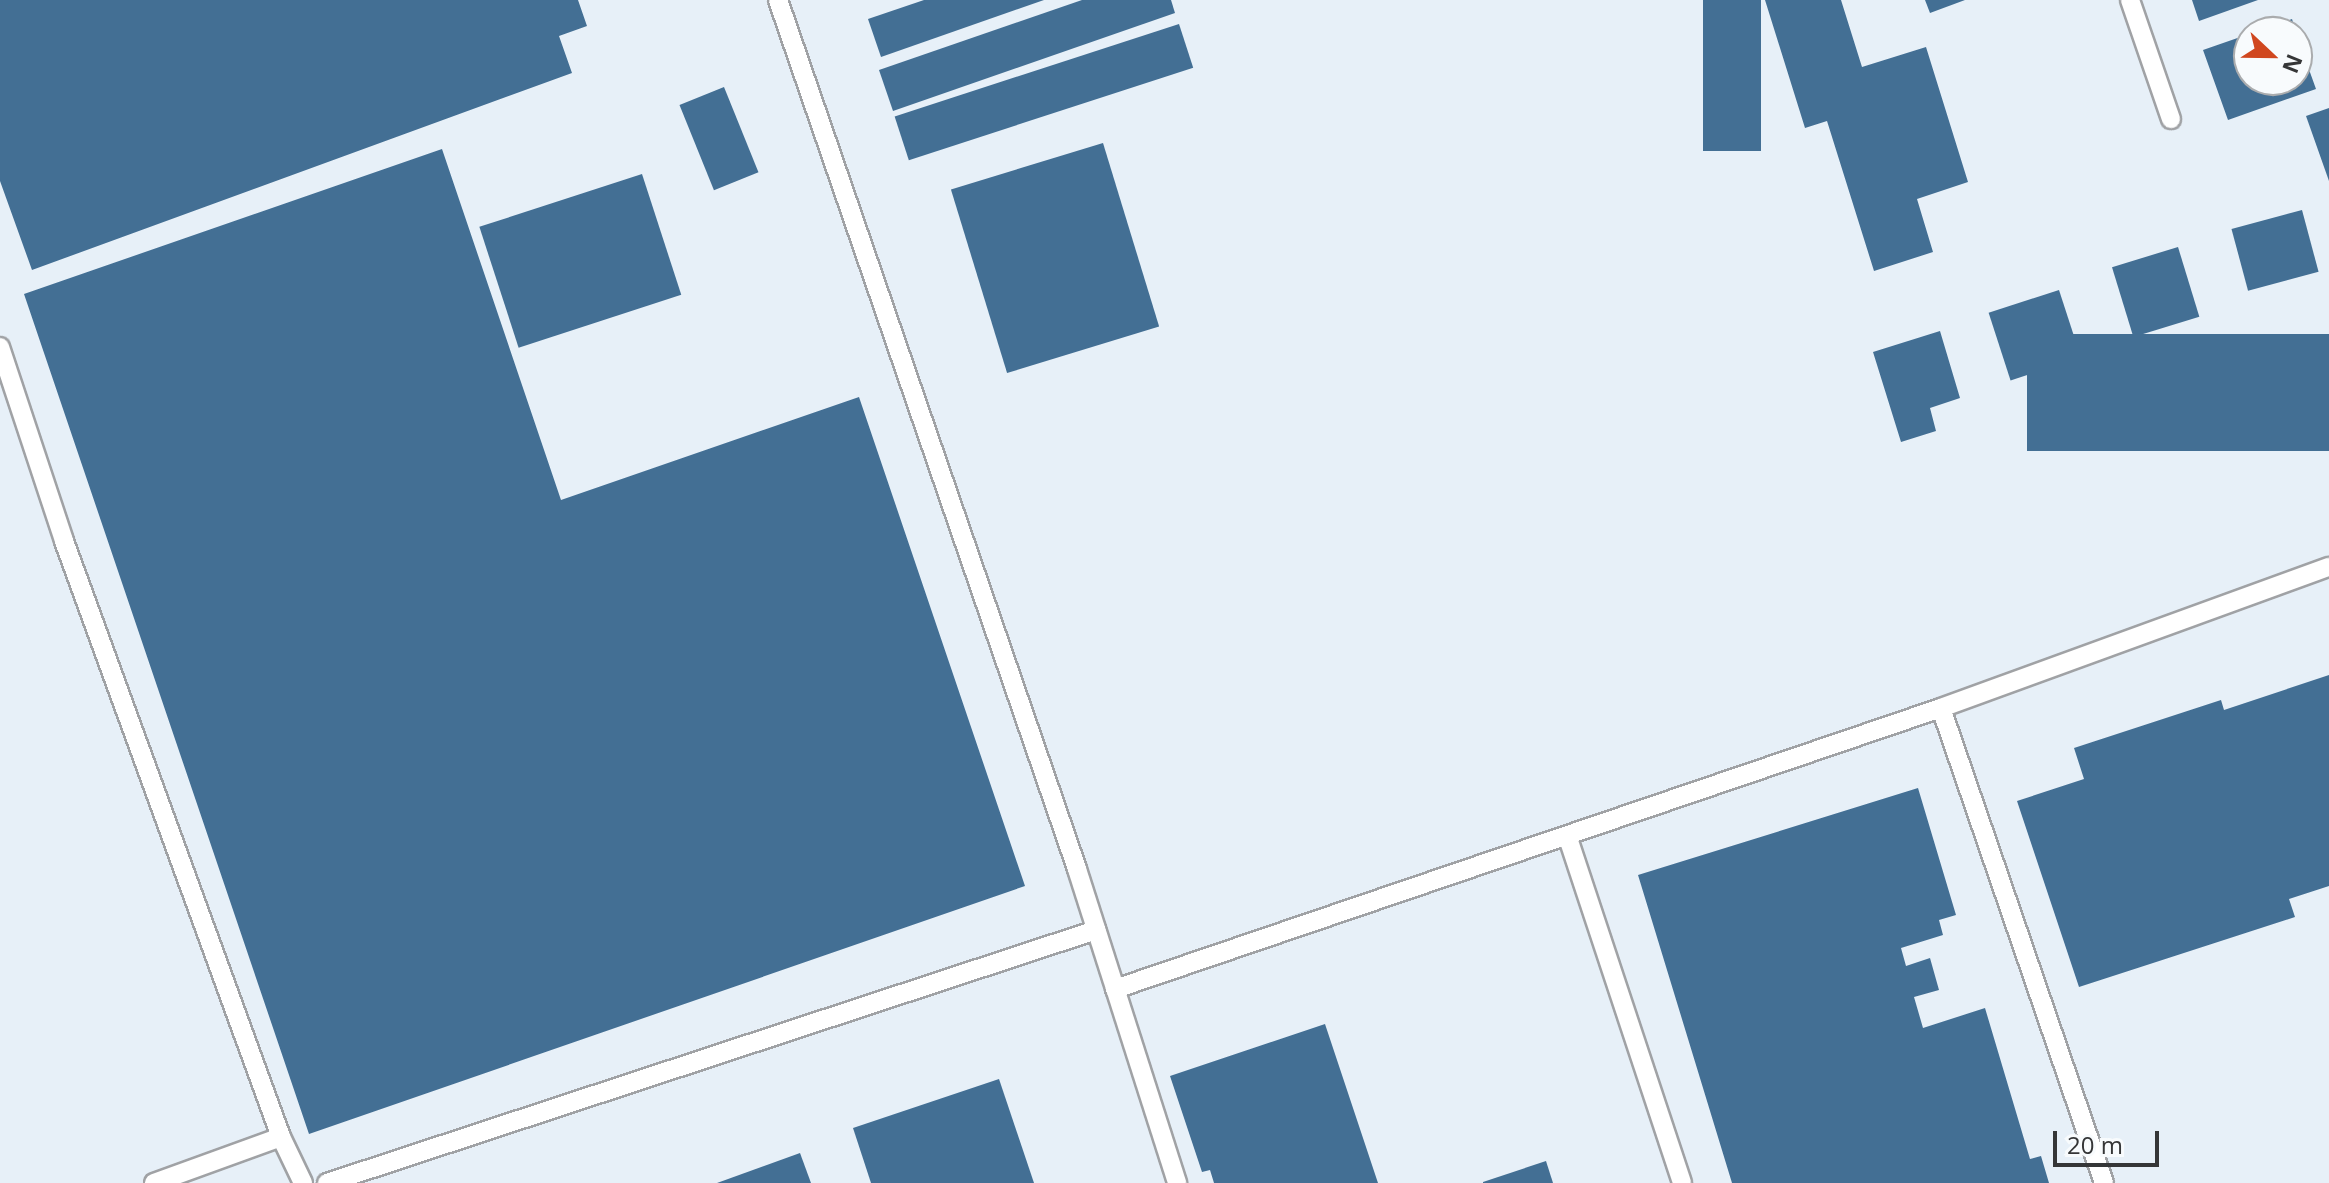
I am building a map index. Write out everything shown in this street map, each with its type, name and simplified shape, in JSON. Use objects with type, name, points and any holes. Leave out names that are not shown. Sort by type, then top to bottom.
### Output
[{"type":"lane","points":[[778,0],[1096,930],[1177,1183]]},
{"type":"lane","points":[[2130,0],[2171,119]]},
{"type":"lane","points":[[0,347],[64,541],[281,1137],[303,1183]]},
{"type":"lane","points":[[1115,989],[1568,838],[1941,708],[2329,567]]},
{"type":"lane","points":[[1941,708],[2104,1183]]},
{"type":"lane","points":[[1568,838],[1682,1183]]},
{"type":"lane","points":[[327,1183],[1096,930]]},
{"type":"lane","points":[[154,1183],[281,1137]]},
{"type":"shaded area","points":[[0,0],[2329,0],[2329,1183],[0,1183]]},
{"type":"building","points":[[0,0],[578,0],[587,26],[559,36],[572,73],[32,270],[0,181]]},
{"type":"building","points":[[924,0],[1044,0],[881,57],[868,19]]},
{"type":"building","points":[[1082,0],[1171,0],[1175,13],[893,111],[879,70]]},
{"type":"building","points":[[1703,0],[1761,0],[1761,151],[1703,151]]},
{"type":"building","points":[[1765,0],[1841,0],[1862,67],[1926,47],[1968,182],[1917,199],[1933,252],[1874,271],[1827,121],[1805,128]]},
{"type":"building","points":[[1925,0],[1965,0],[1930,13]]},
{"type":"building","points":[[2192,0],[2258,0],[2199,21]]},
{"type":"building","points":[[1179,24],[1193,68],[909,160],[895,116]]},
{"type":"building","points":[[2233,40],[2233,96],[2296,96],[2228,120],[2203,50]]},
{"type":"building","points":[[724,87],[758,172],[714,190],[679,105]]},
{"type":"building","points":[[2329,108],[2329,181],[2306,116]]},
{"type":"building","points":[[1103,143],[1159,327],[1007,373],[951,189]]},
{"type":"building","points":[[442,149],[561,500],[859,397],[1025,886],[309,1134],[24,294]]},
{"type":"building","points":[[642,174],[681,295],[519,348],[479,227]]},
{"type":"building","points":[[2302,210],[2319,272],[2248,291],[2231,229]]},
{"type":"building","points":[[2178,247],[2199,317],[2133,337],[2112,267]]},
{"type":"building","points":[[2059,290],[2081,358],[2011,380],[1989,313]]},
{"type":"building","points":[[1940,331],[1960,398],[1930,408],[1936,431],[1901,442],[1873,352]]},
{"type":"building","points":[[2027,334],[2329,334],[2329,451],[2027,451]]},
{"type":"building","points":[[2329,675],[2329,886],[2289,899],[2295,917],[2079,987],[2017,801],[2084,779],[2074,748],[2221,700],[2224,710]]},
{"type":"building","points":[[1918,788],[1956,915],[1939,920],[1943,935],[1901,948],[1906,966],[1930,958],[1939,990],[1914,997],[1923,1028],[1985,1008],[2030,1159],[2041,1156],[2049,1183],[1732,1183],[1638,875]]},
{"type":"building","points":[[1325,1024],[1378,1183],[1214,1183],[1210,1170],[1202,1172],[1170,1076]]},
{"type":"building","points":[[999,1079],[1034,1183],[871,1183],[853,1128]]},
{"type":"building","points":[[800,1153],[811,1183],[717,1183]]},
{"type":"building","points":[[1546,1161],[1553,1183],[1483,1183],[1483,1182]]}]
